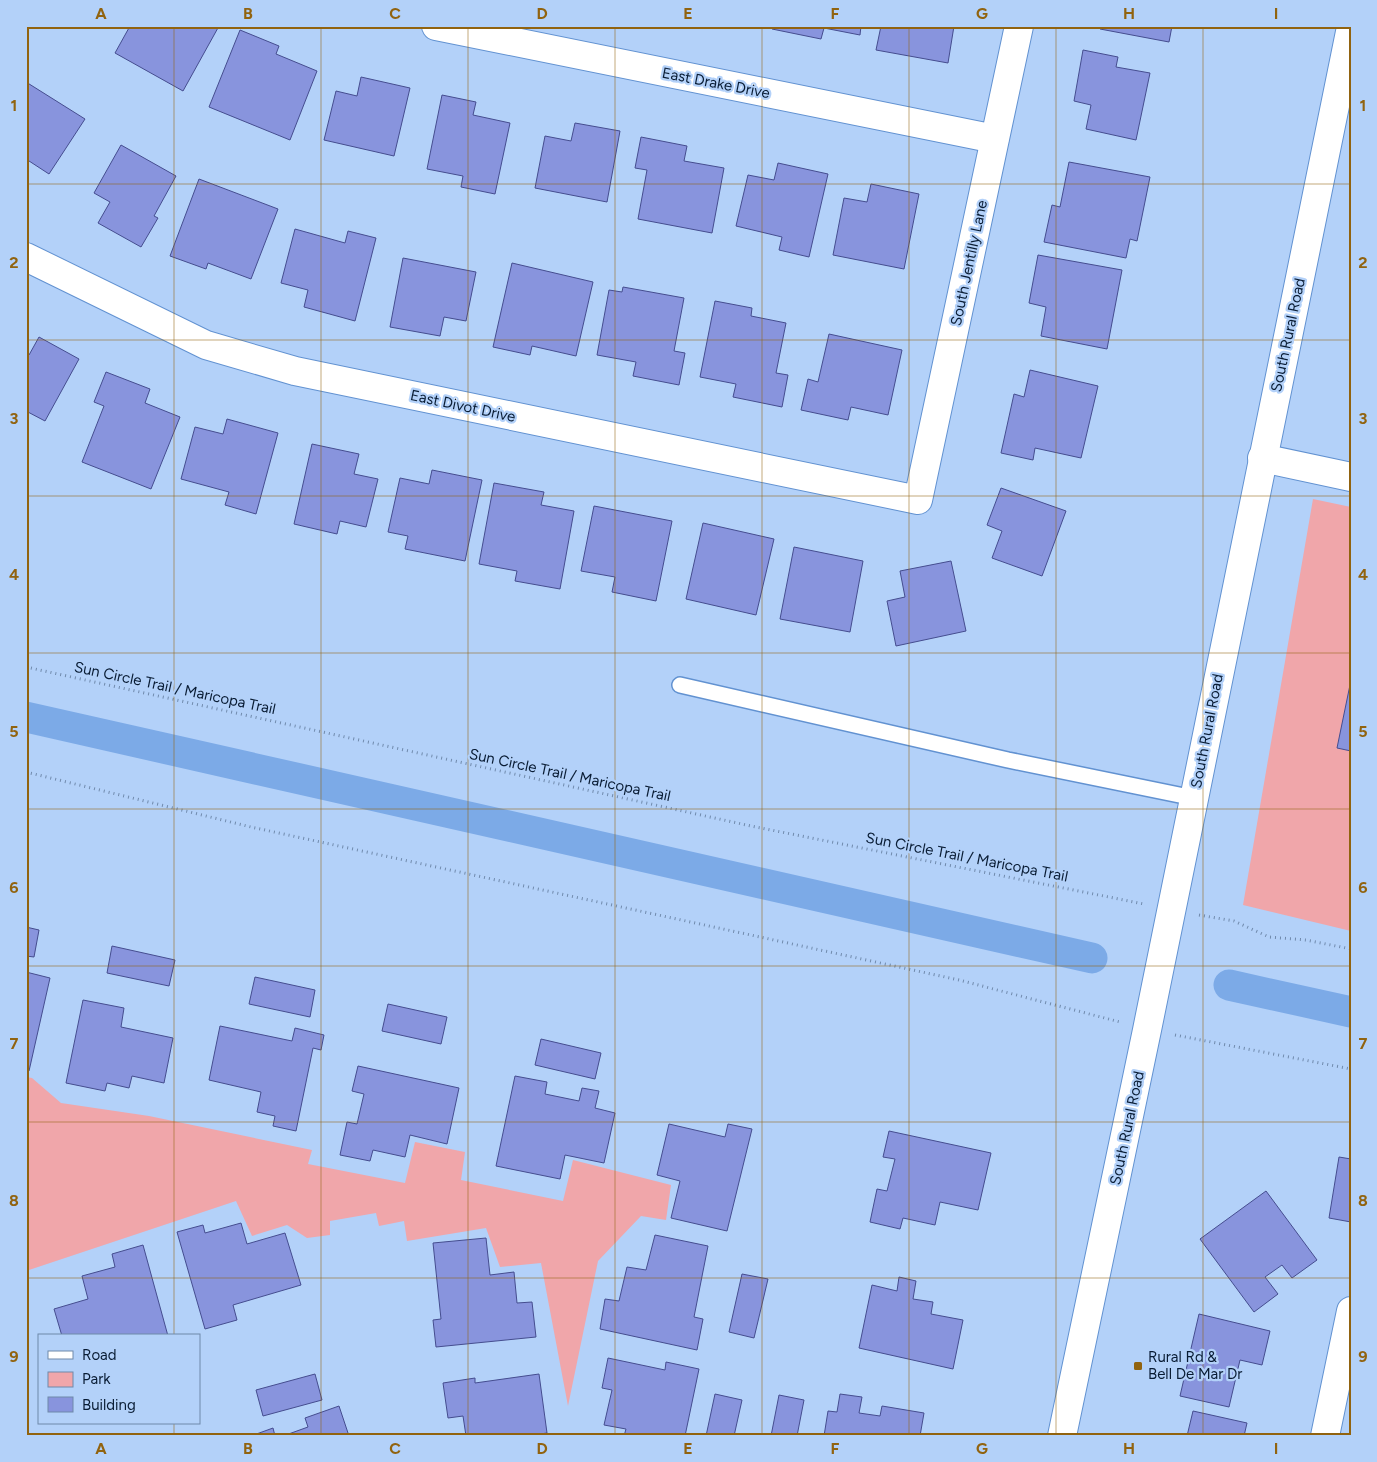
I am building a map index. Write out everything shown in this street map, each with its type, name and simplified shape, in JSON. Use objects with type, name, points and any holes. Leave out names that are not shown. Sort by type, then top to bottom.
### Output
[{"type":"street","name":"East Drake Drive","points":[[436,26],[995,139]]},
{"type":"street","name":"South Jentilly Lane","points":[[918,500],[1019,26]]},
{"type":"street","name":"South Rural Road","points":[[1062,1436],[1148,1030],[1262,458],[1351,27]]},
{"type":"street","name":"East Divot Drive","points":[[26,256],[206,345],[296,371],[918,500]]},
{"type":"street","points":[[1262,458],[1351,477]]},
{"type":"street","points":[[1325,1436],[1351,1311]]},
{"type":"lane","points":[[680,686],[1008,760],[1194,798]]},
{"type":"path","name":"Sun Circle Trail / Maricopa Trail","points":[[26,667],[742,824],[1111,898]]},
{"type":"path","points":[[26,772],[251,828],[959,980],[1065,1006],[1148,1030],[1351,1069]]},
{"type":"path","points":[[1234,921],[1269,937],[1306,940],[1351,949]]},
{"type":"green space","points":[[1313,499],[1351,507],[1351,931],[1243,905]]},
{"type":"green space","points":[[26,1077],[32,1078],[61,1103],[149,1116],[312,1150],[308,1164],[405,1183],[415,1142],[465,1152],[461,1180],[563,1201],[573,1160],[671,1185],[666,1220],[641,1216],[598,1261],[568,1406],[541,1263],[500,1267],[486,1228],[407,1241],[404,1221],[379,1226],[376,1213],[330,1221],[330,1235],[307,1238],[287,1225],[252,1236],[236,1201],[26,1271]]},
{"type":"building","points":[[130,26],[219,26],[183,91],[115,53]]},
{"type":"building","points":[[773,26],[861,26],[860,35],[824,28],[821,39],[772,29]]},
{"type":"building","points":[[881,26],[954,26],[948,63],[876,50]]},
{"type":"building","points":[[1100,26],[1172,26],[1169,42],[1100,29]]},
{"type":"building","points":[[240,30],[279,46],[276,54],[317,71],[290,140],[209,107]]},
{"type":"building","points":[[1083,50],[1118,57],[1116,67],[1150,73],[1136,140],[1086,129],[1091,105],[1074,101]]},
{"type":"building","points":[[361,77],[410,88],[394,156],[324,140],[336,91],[357,96]]},
{"type":"building","points":[[26,82],[85,119],[49,174],[26,159]]},
{"type":"building","points":[[442,95],[476,102],[473,115],[510,123],[495,194],[461,187],[463,176],[427,169]]},
{"type":"building","points":[[575,123],[620,131],[607,202],[535,188],[545,136],[571,141]]},
{"type":"building","points":[[641,137],[687,146],[684,161],[724,168],[712,233],[638,219],[647,170],[635,168]]},
{"type":"building","points":[[121,145],[176,176],[154,216],[158,218],[141,247],[98,223],[110,202],[94,193]]},
{"type":"building","points":[[1069,162],[1150,177],[1137,241],[1130,239],[1126,258],[1044,242],[1052,205],[1060,207]]},
{"type":"building","points":[[778,163],[828,174],[809,257],[779,250],[782,237],[736,226],[748,175],[774,180]]},
{"type":"building","points":[[199,179],[278,209],[251,279],[208,263],[206,269],[170,256]]},
{"type":"building","points":[[871,184],[919,194],[904,269],[833,255],[844,198],[867,202]]},
{"type":"building","points":[[295,229],[345,243],[348,231],[376,238],[355,321],[304,307],[308,290],[281,283]]},
{"type":"building","points":[[1038,255],[1122,270],[1107,349],[1041,336],[1046,307],[1029,303]]},
{"type":"building","points":[[403,258],[476,272],[466,321],[444,317],[440,336],[390,327]]},
{"type":"building","points":[[512,263],[593,282],[576,356],[532,346],[530,355],[493,347]]},
{"type":"building","points":[[623,287],[684,298],[674,351],[685,353],[679,385],[633,376],[636,362],[597,355],[609,290],[622,292]]},
{"type":"building","points":[[715,301],[752,308],[751,316],[786,323],[776,373],[788,375],[782,407],[733,397],[736,384],[700,377]]},
{"type":"building","points":[[829,334],[902,350],[888,415],[851,407],[848,420],[801,410],[808,379],[818,382]]},
{"type":"building","points":[[39,337],[79,359],[45,421],[26,411],[26,353],[29,355]]},
{"type":"building","points":[[1030,370],[1098,386],[1081,458],[1035,448],[1033,460],[1001,453],[1014,394],[1024,397]]},
{"type":"building","points":[[106,372],[150,389],[145,403],[180,417],[151,489],[82,462],[104,406],[94,402]]},
{"type":"building","points":[[227,419],[278,433],[256,514],[225,505],[229,492],[181,479],[195,427],[223,434]]},
{"type":"building","points":[[312,444],[359,454],[354,474],[378,479],[366,527],[340,521],[337,534],[294,524]]},
{"type":"building","points":[[432,470],[482,480],[465,561],[405,549],[408,536],[388,532],[400,478],[429,484]]},
{"type":"building","points":[[494,483],[544,492],[541,505],[574,511],[560,589],[515,581],[517,571],[479,564]]},
{"type":"building","points":[[1001,488],[1066,511],[1042,576],[992,558],[1002,531],[987,525]]},
{"type":"building","points":[[594,506],[672,521],[656,601],[612,592],[615,577],[581,571]]},
{"type":"building","points":[[703,523],[774,539],[756,615],[686,599]]},
{"type":"building","points":[[794,547],[863,561],[850,632],[780,619]]},
{"type":"building","points":[[951,561],[966,631],[896,646],[887,601],[905,597],[900,571]]},
{"type":"building","points":[[1351,680],[1351,751],[1337,748]]},
{"type":"building","points":[[26,927],[39,930],[34,957],[26,956]]},
{"type":"building","points":[[112,946],[175,960],[169,986],[107,973]]},
{"type":"building","points":[[26,972],[50,978],[29,1071],[26,1071]]},
{"type":"building","points":[[255,977],[315,990],[310,1017],[249,1004]]},
{"type":"building","points":[[83,1000],[124,1008],[121,1027],[173,1038],[164,1083],[132,1076],[129,1088],[107,1083],[105,1091],[66,1083]]},
{"type":"building","points":[[388,1004],[447,1017],[441,1044],[382,1031]]},
{"type":"building","points":[[220,1026],[292,1041],[295,1028],[324,1035],[321,1050],[313,1048],[296,1131],[273,1126],[275,1116],[257,1112],[261,1092],[209,1080]]},
{"type":"building","points":[[541,1039],[601,1053],[595,1079],[535,1065]]},
{"type":"building","points":[[358,1066],[459,1088],[447,1144],[410,1135],[405,1157],[373,1150],[370,1161],[340,1155],[347,1122],[357,1124],[364,1094],[352,1091]]},
{"type":"building","points":[[515,1076],[547,1082],[545,1094],[579,1101],[582,1088],[599,1091],[595,1108],[615,1113],[604,1163],[565,1155],[560,1179],[496,1166]]},
{"type":"building","points":[[669,1124],[725,1137],[728,1124],[752,1129],[727,1231],[671,1218],[680,1181],[657,1175]]},
{"type":"building","points":[[889,1131],[991,1153],[978,1210],[940,1202],[935,1225],[903,1218],[900,1229],[870,1222],[877,1189],[887,1191],[895,1159],[883,1157]]},
{"type":"building","points":[[1339,1157],[1351,1159],[1351,1222],[1329,1218]]},
{"type":"building","points":[[1266,1191],[1317,1260],[1292,1278],[1282,1265],[1265,1277],[1278,1294],[1254,1312],[1200,1239]]},
{"type":"building","points":[[241,1223],[247,1244],[285,1233],[301,1285],[233,1305],[237,1320],[205,1329],[177,1232],[203,1225],[205,1233]]},
{"type":"building","points":[[655,1235],[708,1246],[694,1317],[703,1319],[697,1350],[600,1329],[605,1299],[619,1301],[627,1267],[646,1270]]},
{"type":"building","points":[[486,1238],[490,1275],[514,1272],[517,1303],[532,1302],[536,1337],[436,1347],[433,1320],[441,1319],[433,1243]]},
{"type":"building","points":[[143,1245],[167,1334],[61,1334],[54,1309],[88,1299],[82,1276],[115,1267],[112,1254]]},
{"type":"building","points":[[742,1274],[768,1279],[754,1338],[729,1332]]},
{"type":"building","points":[[899,1277],[916,1281],[913,1299],[933,1302],[931,1314],[963,1320],[953,1369],[859,1348],[872,1285],[897,1291]]},
{"type":"building","points":[[1199,1314],[1270,1331],[1262,1365],[1240,1360],[1229,1407],[1180,1396]]},
{"type":"building","points":[[608,1358],[665,1370],[666,1362],[699,1369],[685,1436],[624,1436],[626,1429],[604,1425],[612,1390],[602,1388]]},
{"type":"building","points":[[315,1374],[322,1400],[263,1416],[256,1390]]},
{"type":"building","points":[[539,1374],[547,1433],[526,1436],[466,1436],[463,1416],[448,1418],[443,1383],[475,1378],[475,1383]]},
{"type":"building","points":[[715,1394],[742,1400],[734,1436],[706,1436]]},
{"type":"building","points":[[840,1394],[862,1397],[859,1413],[880,1416],[882,1406],[924,1413],[920,1436],[824,1436],[828,1411],[837,1412]]},
{"type":"building","points":[[779,1395],[804,1400],[797,1436],[771,1436]]},
{"type":"building","points":[[339,1406],[349,1436],[283,1436],[308,1427],[305,1418]]},
{"type":"building","points":[[1193,1411],[1247,1423],[1244,1436],[1187,1436]]},
{"type":"building","points":[[273,1428],[275,1436],[251,1436]]},
{"type":"waterway","points":[[26,717],[1092,958]]},
{"type":"waterway","points":[[1229,985],[1351,1012]]},
{"type":"place","name":"Rural Rd & Bell De Mar Dr","points":[[1138,1366]]}]
